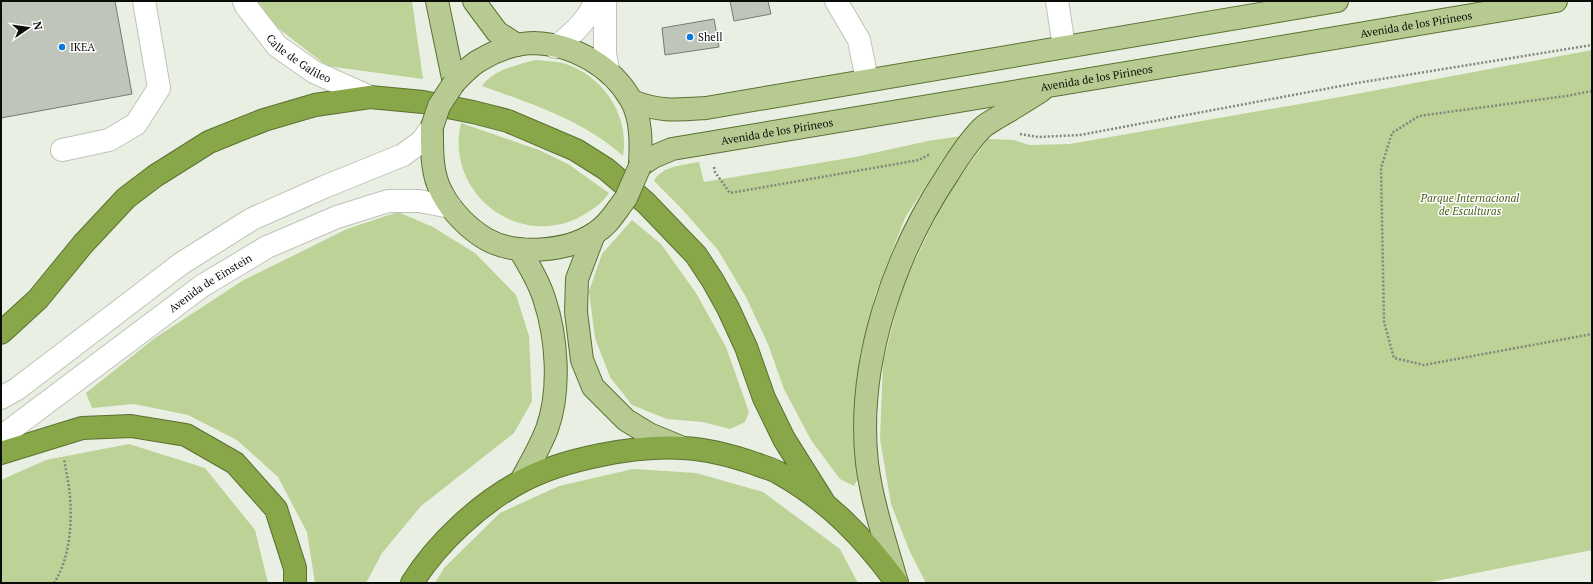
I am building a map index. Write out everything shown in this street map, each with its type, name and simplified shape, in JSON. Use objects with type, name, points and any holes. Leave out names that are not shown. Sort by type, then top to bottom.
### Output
[{"type":"highway","points":[[1,333],[38,299],[83,244],[126,198],[155,176],[209,142],[264,120],[315,105],[370,97],[423,102],[508,121],[576,150],[606,170],[646,203],[696,255],[713,281],[746,348],[764,398],[784,439],[823,501]]},
{"type":"highway","points":[[1,454],[82,428],[131,426],[186,435],[235,463],[276,509],[294,568],[295,583]]},
{"type":"highway","points":[[402,583],[416,576],[451,534],[483,507],[522,481],[565,463],[634,450],[683,448],[731,455],[778,472],[823,501],[863,539],[897,583]]},
{"type":"main road","points":[[437,1],[454,83]]},
{"type":"main road","points":[[474,1],[497,32],[516,46]]},
{"type":"main road","points":[[632,101],[662,110],[706,108],[1064,47],[1298,4],[1337,1]]},
{"type":"main road","name":"Avenida de los Pirineos","points":[[640,166],[654,157],[672,149],[1556,1]]},
{"type":"main road","points":[[535,43],[578,53],[608,70],[632,101],[640,130],[640,166],[626,198],[608,223],[594,234],[568,245],[545,250],[506,247],[487,239],[473,229],[451,207],[441,192],[435,174],[432,154],[432,127],[439,106],[454,83],[481,59],[497,51],[516,46],[535,43]]},
{"type":"main road","points":[[897,583],[880,521],[867,462],[866,389],[874,347],[889,292],[908,242],[933,196],[962,152],[983,126],[1053,85]]},
{"type":"main road","points":[[594,234],[577,279],[576,312],[582,360],[593,387],[626,420],[648,434],[683,448]]},
{"type":"main road","points":[[519,249],[535,275],[544,298],[556,361],[555,397],[547,428],[522,481]]},
{"type":"street","points":[[62,150],[109,140],[136,124],[159,88],[144,1]]},
{"type":"street","name":"Calle de Galileo","points":[[244,1],[246,6],[277,46],[314,72],[370,97]]},
{"type":"street","points":[[555,47],[580,27],[591,13],[596,1]]},
{"type":"street","points":[[605,1],[605,54],[608,70]]},
{"type":"street","points":[[1057,1],[1064,47]]},
{"type":"street","points":[[844,6],[859,40],[867,80]]},
{"type":"street","points":[[1,398],[17,389],[182,263],[252,219],[324,187],[403,155],[422,141],[432,127]]},
{"type":"street","name":"Avenida de Einstein","points":[[1,437],[202,286],[267,247],[337,217],[388,201],[419,201],[451,207]]},
{"type":"path","points":[[983,126],[1038,137],[1080,135],[1357,83],[1592,45]]},
{"type":"path","points":[[1592,91],[1566,96],[1419,116],[1392,132],[1381,168],[1384,322],[1394,358],[1424,366],[1592,334]]},
{"type":"path","points":[[709,144],[715,172],[730,193],[919,160],[931,153]]},
{"type":"path","points":[[54,583],[61,572],[69,542],[70,496],[64,457]]},
{"type":"green space","points":[[255,1],[412,1],[423,79],[327,66],[278,28]]},
{"type":"green space","name":"Parque Internacional de Esculturas","points":[[1592,50],[1592,550],[1426,583],[926,583],[910,552],[891,504],[880,439],[883,363],[902,288],[946,196],[988,139],[1014,140],[1029,145],[1070,144],[1340,97]]},
{"type":"green space","points":[[535,60],[563,63],[590,77],[601,87],[610,98],[622,125],[624,140],[623,156],[608,143],[591,132],[556,114],[482,86],[487,80],[499,72],[513,66]]},
{"type":"green space","points":[[461,123],[539,150],[568,164],[609,193],[599,204],[585,214],[576,219],[552,226],[529,225],[508,219],[489,207],[474,190],[463,170],[459,148]]},
{"type":"green space","points":[[961,136],[941,162],[905,218],[876,292],[860,354],[855,423],[859,477],[854,486],[840,479],[811,440],[784,389],[768,344],[746,297],[718,250],[681,208],[654,181],[657,176],[667,169],[699,162],[704,182],[855,157],[928,141]]},
{"type":"green space","points":[[398,212],[433,227],[475,253],[516,295],[529,336],[532,401],[514,433],[421,506],[382,553],[366,583],[315,583],[307,532],[278,477],[237,440],[188,415],[134,404],[92,408],[86,393],[155,338],[242,281],[347,229]]},
{"type":"green space","points":[[632,220],[661,244],[696,293],[726,347],[749,412],[745,422],[730,429],[703,422],[667,419],[632,405],[610,377],[595,338],[589,291],[602,254]]},
{"type":"green space","points":[[129,444],[205,468],[255,530],[268,583],[1,583],[1,480],[46,460]]},
{"type":"green space","points":[[633,469],[696,473],[763,492],[840,549],[858,583],[435,583],[444,568],[500,513],[559,486]]},
{"type":"building","name":"IKEA","points":[[1,1],[115,1],[132,94],[1,118]]},
{"type":"building","points":[[730,1],[768,1],[771,14],[734,21]]},
{"type":"building","name":"Shell","points":[[714,19],[719,47],[665,55],[662,28]]},
{"type":"place","name":"Shell","points":[[690,37]]},
{"type":"place","name":"IKEA","points":[[62,47]]}]
